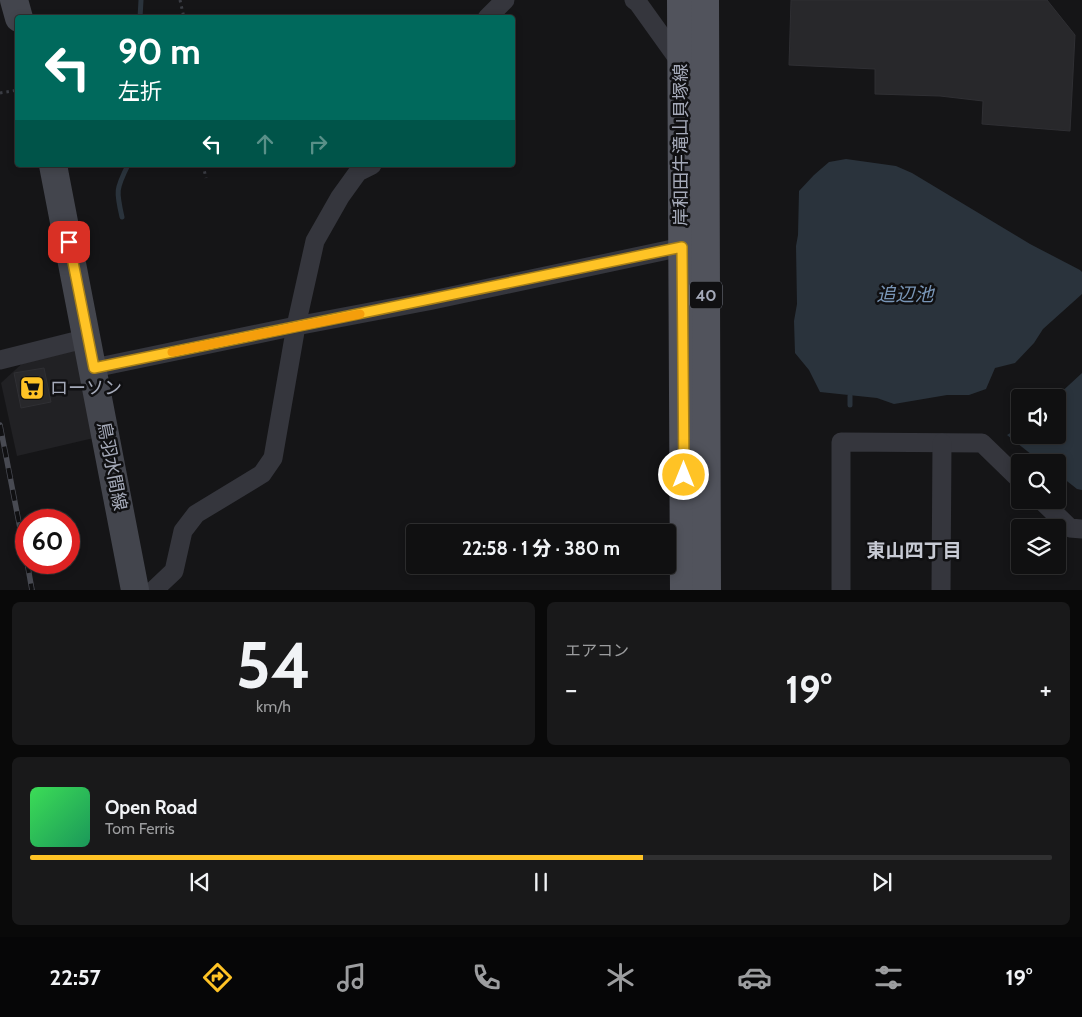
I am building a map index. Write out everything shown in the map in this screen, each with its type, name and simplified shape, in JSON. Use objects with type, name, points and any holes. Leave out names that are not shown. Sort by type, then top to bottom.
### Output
[{"type":"main road","name":"岸和田牛滝山貝塚線","points":[[681,0],[684,590]]},
{"type":"main road","name":"岸和田牛滝山貝塚線","points":[[704,0],[707,590]]},
{"type":"street","points":[[14,0],[18,15]]},
{"type":"street","points":[[489,15],[505,0]]},
{"type":"street","points":[[634,0],[681,63]]},
{"type":"street","name":"鳥羽水間線","points":[[53,167],[94,368],[135,590]]},
{"type":"street","points":[[154,590],[174,571],[183,531],[196,514],[262,474],[273,458],[296,326],[315,241],[340,197],[358,172],[368,167]]},
{"type":"street","points":[[94,368],[428,301],[682,247]]},
{"type":"street","points":[[0,360],[88,338]]},
{"type":"street","points":[[841,590],[841,442],[982,443],[1011,471]]},
{"type":"street","points":[[941,590],[942,443]]},
{"type":"street","points":[[1050,509],[1070,528],[1082,528]]},
{"type":"path","points":[[180,0],[183,15]]},
{"type":"path","points":[[0,94],[15,91]]},
{"type":"path","points":[[203,167],[206,178]]},
{"type":"shaded area","points":[[74,348],[82,352],[98,437],[17,456],[1,383],[27,359]]},
{"type":"water","name":"追辺池","points":[[846,159],[896,166],[912,173],[1030,244],[1080,270],[1082,272],[1082,294],[1043,329],[1034,343],[1015,363],[995,368],[986,389],[969,395],[947,395],[894,404],[877,398],[820,392],[809,370],[795,353],[794,321],[797,304],[796,246],[799,191],[829,162]]},
{"type":"water","points":[[1082,373],[1082,490],[1077,489],[1066,480],[1066,454],[1031,454],[1018,444],[1066,444],[1065,389]]},
{"type":"building","points":[[791,0],[1047,0],[1075,35],[1070,131],[982,124],[983,101],[940,96],[875,94],[875,69],[789,65]]},
{"type":"building","name":"ローソン","points":[[44,368],[51,402],[21,408],[14,373]]},
{"type":"waterway","points":[[140,15],[141,0]]},
{"type":"waterway","points":[[122,217],[118,190],[127,167]]},
{"type":"waterway","points":[[850,396],[850,405]]},
{"type":"railway","points":[[0,425],[16,509]]},
{"type":"railway","points":[[29,574],[32,590]]},
{"type":"slow traffic","points":[[172,352],[360,314]]},
{"type":"place","name":"ローソン","points":[[32,388]]},
{"type":"district","name":"東山四丁目","points":[[914,550]]},
{"type":"route","points":[[69,242],[94,368],[428,301],[682,247],[684,475]]}]
